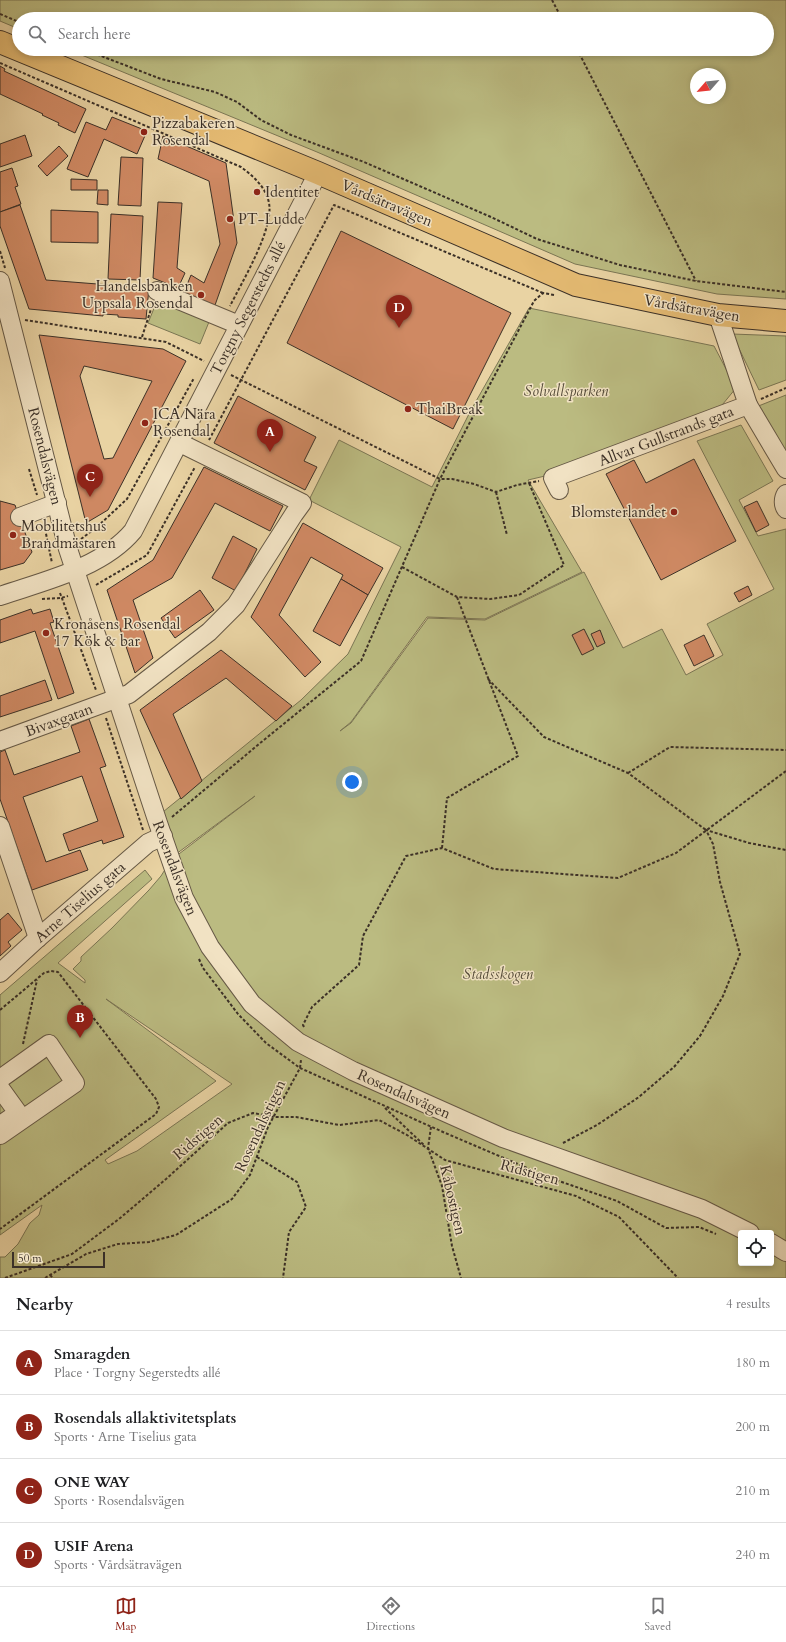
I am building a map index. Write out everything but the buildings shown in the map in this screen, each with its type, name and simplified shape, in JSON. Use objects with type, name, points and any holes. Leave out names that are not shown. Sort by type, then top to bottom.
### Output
[{"type":"main road","name":"Vårdsätravägen","points":[[0,42],[12,47]]},
{"type":"main road","name":"Vårdsätravägen","points":[[34,56],[318,173],[576,285],[718,315],[786,321]]},
{"type":"street","name":"Torgny Segerstedts allé","points":[[0,596],[75,570],[113,551],[124,542],[133,531],[180,443],[217,367],[231,322],[318,173]]},
{"type":"street","name":"Rosendalsvägen","points":[[0,281],[4,318],[57,503],[68,549],[82,591],[109,702],[155,839],[210,947],[252,1004],[304,1046],[353,1071],[503,1138],[702,1209],[744,1230]]},
{"type":"street","points":[[157,291],[231,322]]},
{"type":"street","name":"Allvar Gullstrands gata","points":[[556,484],[748,405],[718,315]]},
{"type":"street","points":[[748,405],[786,468]]},
{"type":"street","points":[[109,702],[129,694],[208,632],[236,604],[302,503],[180,443]]},
{"type":"street","points":[[786,494],[784,498],[784,507],[786,509]]},
{"type":"street","points":[[20,517],[57,503]]},
{"type":"street","name":"Bivaxgatan","points":[[0,741],[109,702]]},
{"type":"street","points":[[0,826],[38,938]]},
{"type":"street","name":"Arne Tiselius gata","points":[[0,973],[38,938],[155,839]]},
{"type":"street","points":[[0,1079],[49,1044],[76,1083],[0,1136]]},
{"type":"street","points":[[0,1088],[18,1113],[0,1126]]},
{"type":"street","points":[[774,1245],[786,1252]]},
{"type":"path","points":[[552,0],[558,12]]},
{"type":"path","points":[[0,14],[12,19]]},
{"type":"path","points":[[102,56],[161,79],[215,92],[237,102],[260,120],[291,135],[364,162],[492,217],[537,239],[620,265],[696,281],[786,292]]},
{"type":"path","points":[[582,56],[696,281]]},
{"type":"path","points":[[0,63],[241,167],[256,180],[262,187],[269,203],[268,223],[231,322]]},
{"type":"path","points":[[61,598],[91,588],[147,555],[334,205],[543,293]]},
{"type":"path","points":[[142,338],[157,291]]},
{"type":"path","points":[[171,818],[361,661],[440,479],[534,301]]},
{"type":"path","points":[[4,318],[166,342],[440,479],[452,479],[474,484],[496,492],[529,483],[556,484]]},
{"type":"path","points":[[155,839],[109,702],[61,598],[52,564],[68,549],[97,527],[127,498],[196,374]]},
{"type":"path","points":[[748,405],[786,388]]},
{"type":"path","points":[[402,567],[457,596],[490,599],[519,595],[564,565],[529,483]]},
{"type":"path","points":[[496,492],[507,535]]},
{"type":"path","points":[[457,596],[518,756],[447,798],[442,848],[494,869],[618,878],[676,853],[786,771]]},
{"type":"path","points":[[488,679],[544,737],[628,773],[706,830],[749,843],[786,850]]},
{"type":"path","points":[[628,773],[670,747],[786,750]]},
{"type":"path","points":[[558,1157],[563,1144],[597,1125],[639,1097],[674,1067],[700,1036],[723,996],[740,954],[720,882],[713,844],[706,830]]},
{"type":"path","name":"Rosendalsstigen","points":[[45,1278],[86,1254],[118,1244],[149,1242],[176,1235],[232,1199],[250,1175],[268,1127],[300,1068],[306,1032],[302,1025],[312,1007],[359,965],[363,936],[406,856],[442,848]]},
{"type":"path","points":[[197,955],[203,968],[238,1014],[266,1043],[300,1068],[383,1106],[565,1184],[617,1201],[666,1228],[699,1227],[720,1236]]},
{"type":"path","points":[[19,1066],[37,979]]},
{"type":"path","points":[[383,1106],[428,1148]]},
{"type":"path","name":"Ridstigen","points":[[5,1278],[72,1254],[119,1219],[228,1123],[253,1113],[274,1117],[296,1117],[339,1125],[378,1120],[428,1148],[445,1160],[576,1196],[619,1217],[678,1278]]},
{"type":"path","name":"Kåbostigen","points":[[431,1127],[428,1148],[442,1186],[452,1246],[461,1278]]},
{"type":"path","points":[[257,1157],[297,1182],[306,1208],[289,1232],[283,1278]]},
{"type":"path","points":[[50,1275],[53,1278]]},
{"type":"green space","points":[[0,0],[786,0],[786,299],[717,294],[575,264],[317,152],[84,56],[774,56],[774,12],[12,12],[12,26],[0,21]]},
{"type":"green space","points":[[159,296],[211,317],[200,344],[148,323]]},
{"type":"green space","name":"Stadsskogen","points":[[529,308],[714,346],[736,388],[718,410],[562,472],[528,480],[582,572],[485,619],[427,617],[351,722],[340,731],[351,723],[428,618],[485,620],[584,572],[623,648],[662,629],[686,675],[723,655],[707,624],[774,589],[697,441],[741,425],[773,481],[739,500],[758,536],[786,529],[786,1278],[0,1278],[0,1257],[5,1257],[18,1244],[30,1223],[39,1215],[42,1205],[0,1235],[0,995],[145,870],[152,879],[58,963],[85,983],[85,980],[73,969],[81,961],[81,957],[149,890],[161,876],[171,860],[255,796],[172,857],[158,816],[301,700],[348,654],[401,547],[309,500],[339,440],[432,487],[471,410]],"holes":[[[106,999],[232,1084],[137,1151],[108,1164],[105,1160],[216,1081]]]},
{"type":"green space","points":[[732,334],[786,336],[786,380],[759,390]]},
{"type":"green space","points":[[786,395],[786,459],[756,407]]},
{"type":"place","name":"Pizzabakeren Rosendal","points":[[144,132]]},
{"type":"place","name":"Identitet","points":[[257,192]]},
{"type":"place","name":"PT-Ludde","points":[[230,219]]},
{"type":"place","name":"Handelsbanken Uppsala Rosendal","points":[[201,295]]},
{"type":"place","name":"USIF Arena","points":[[399,328]]},
{"type":"place","name":"ThaiBreak","points":[[408,409]]},
{"type":"place","name":"ICA Nära Rosendal","points":[[145,423]]},
{"type":"place","name":"Smaragden","points":[[270,452]]},
{"type":"place","name":"ONE WAY","points":[[90,497]]},
{"type":"place","name":"Blomsterlandet","points":[[674,512]]},
{"type":"place","name":"Mobilitetshus Brandmästaren","points":[[13,535]]},
{"type":"place","name":"Kronåsens Rosendal 17 Kök & bar","points":[[46,633]]},
{"type":"place","name":"Rosendals allaktivitetsplats","points":[[80,1038]]},
{"type":"park label","name":"Solvallsparken","points":[[566,391]]}]
